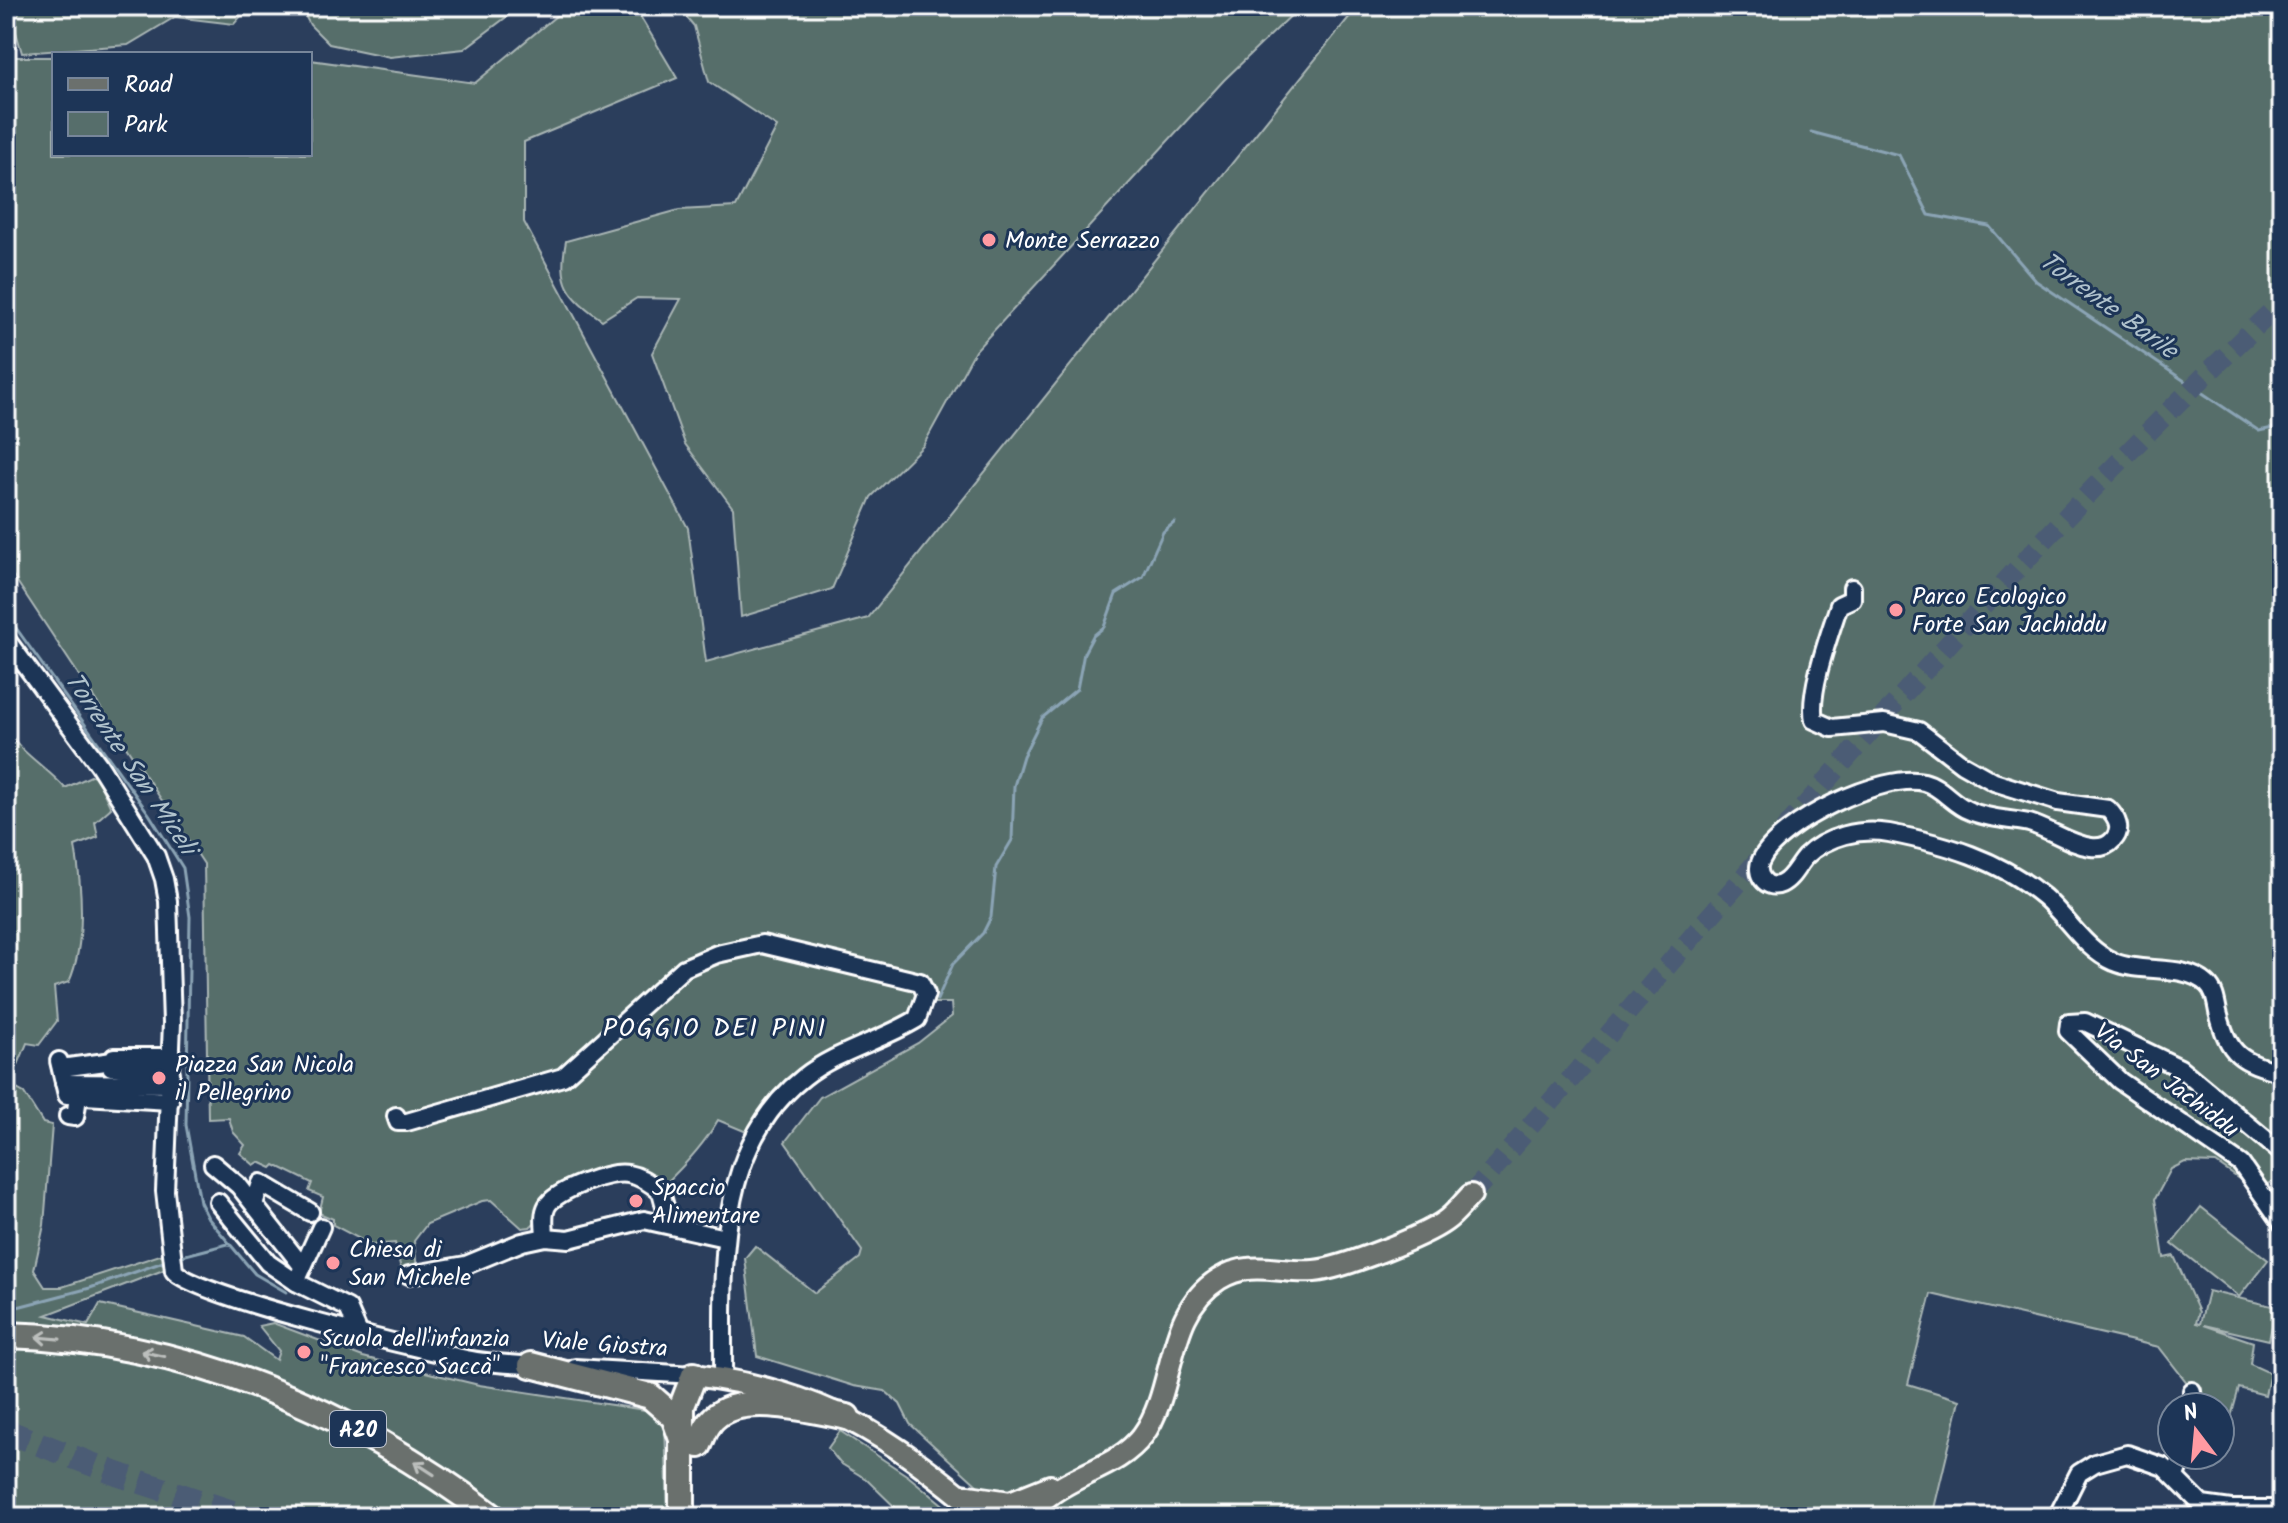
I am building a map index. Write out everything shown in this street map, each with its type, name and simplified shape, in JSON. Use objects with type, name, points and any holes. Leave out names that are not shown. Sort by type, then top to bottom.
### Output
[{"type":"highway","name":"A20","points":[[6,1335],[89,1343],[216,1370],[285,1395],[346,1422],[412,1460],[491,1515]]},
{"type":"highway","points":[[531,1365],[650,1396],[674,1417],[692,1445],[696,1517]]},
{"type":"highway","points":[[682,1517],[692,1445],[700,1420],[694,1375]]},
{"type":"highway","points":[[692,1445],[714,1417],[738,1404],[801,1408],[847,1417]]},
{"type":"main road","points":[[1009,1517],[1032,1508],[1080,1476],[1116,1459],[1143,1435],[1154,1413],[1185,1318],[1196,1299],[1211,1284],[1251,1267],[1307,1271],[1338,1265],[1433,1229],[1471,1195]]},
{"type":"main road","name":"Viale Giostra","points":[[694,1375],[773,1390],[847,1417],[891,1441],[986,1517]]},
{"type":"main road","points":[[958,1493],[1032,1508]]},
{"type":"street","points":[[1852,588],[1852,599],[1839,605],[1834,619],[1813,702],[1814,720],[1832,728],[1884,723],[1919,731],[1976,774],[1994,782],[2058,802],[2108,809],[2118,820],[2118,831],[2115,839],[2103,847],[2081,845],[2029,823],[1968,811],[1926,782],[1906,782],[1849,797],[1793,824],[1761,858],[1759,871],[1765,882],[1772,886],[1784,883],[1818,846],[1859,832],[1876,831],[1945,844],[2022,880],[2104,957],[2126,966],[2184,974],[2204,982],[2213,992],[2224,1033],[2235,1053],[2253,1065],[2282,1073]]},
{"type":"street","points":[[6,639],[99,765],[160,866],[168,901],[171,1078]]},
{"type":"street","points":[[396,1116],[398,1122],[407,1122],[563,1077],[684,968],[717,954],[762,944],[920,982],[926,994],[917,1019],[884,1039],[837,1057],[802,1078],[748,1145],[725,1238],[723,1379]]},
{"type":"street","name":"Via San Jachiddu","points":[[2282,1153],[2180,1068],[2085,1022],[2069,1023],[2068,1031],[2074,1040],[2101,1060],[2120,1081],[2241,1164],[2282,1223]]},
{"type":"street","points":[[61,1070],[113,1061],[114,1057],[171,1078]]},
{"type":"street","points":[[111,1067],[147,1077]]},
{"type":"street","points":[[61,1070],[171,1078]]},
{"type":"street","points":[[61,1070],[67,1095],[78,1097],[171,1078]]},
{"type":"street","name":"Viale Giostra","points":[[171,1078],[165,1191],[171,1257],[179,1276],[191,1284],[468,1359],[694,1375]]},
{"type":"street","points":[[68,1116],[75,1117],[78,1097]]},
{"type":"street","points":[[213,1164],[254,1204],[300,1274]]},
{"type":"street","points":[[545,1237],[545,1212],[552,1199],[575,1186],[622,1174],[639,1178],[661,1192],[670,1225]]},
{"type":"street","points":[[254,1204],[261,1183],[310,1212]]},
{"type":"street","points":[[218,1202],[268,1263],[300,1274],[348,1308],[358,1331]]},
{"type":"street","points":[[409,1275],[466,1265],[508,1246],[545,1237],[569,1239],[644,1220],[725,1238]]},
{"type":"street","points":[[300,1274],[321,1227]]},
{"type":"street","points":[[2057,1517],[2076,1476],[2095,1463],[2134,1454],[2157,1463],[2175,1476],[2190,1496],[2202,1505],[2231,1509],[2282,1509]]},
{"type":"street","points":[[2175,1476],[2177,1471]]},
{"type":"green space","points":[[6,6],[250,6],[234,24],[175,17],[128,45],[22,53],[14,25],[6,19]]},
{"type":"green space","points":[[300,6],[521,6],[464,49],[390,57],[329,44],[310,25]]},
{"type":"green space","points":[[568,6],[634,6],[677,78],[524,142],[524,222],[688,528],[706,662],[868,618],[1358,6],[2282,6],[2282,1177],[2255,1190],[2216,1163],[2185,1162],[2171,1169],[2155,1199],[2164,1258],[2174,1256],[2199,1312],[2196,1323],[2200,1324],[2208,1291],[2276,1307],[2269,1340],[2204,1325],[2253,1342],[2250,1364],[2270,1373],[2265,1395],[2239,1388],[2236,1399],[2236,1391],[2193,1391],[2159,1347],[1931,1294],[1908,1384],[1960,1400],[1932,1517],[1012,1517],[910,1424],[900,1404],[885,1391],[854,1386],[757,1356],[745,1258],[755,1246],[815,1293],[860,1258],[862,1251],[785,1142],[820,1097],[918,1043],[952,1016],[951,1003],[914,1003],[911,1016],[804,1065],[749,1133],[718,1120],[692,1156],[662,1187],[642,1178],[606,1176],[575,1189],[530,1227],[522,1228],[491,1200],[482,1201],[427,1224],[414,1241],[417,1269],[402,1274],[395,1243],[371,1245],[333,1225],[333,1219],[319,1213],[323,1197],[309,1191],[312,1183],[275,1165],[272,1168],[259,1162],[254,1165],[240,1153],[245,1145],[233,1132],[229,1118],[208,1119],[204,864],[6,565],[6,57],[52,57],[52,156],[312,156],[312,60],[475,83]]},
{"type":"green space","points":[[677,6],[1301,6],[1224,80],[975,351],[923,446],[871,497],[832,589],[741,617],[733,508],[685,444],[652,353],[681,299],[637,298],[602,320],[573,295],[563,268],[566,241],[679,210],[736,207],[777,127],[709,82],[694,26]]},
{"type":"green space","points":[[6,727],[25,752],[65,788],[95,774],[111,808],[95,822],[98,837],[75,846],[81,897],[80,933],[69,982],[54,987],[57,1021],[39,1045],[27,1043],[18,1065],[6,1081]]},
{"type":"green space","points":[[6,1083],[24,1093],[43,1123],[52,1125],[44,1225],[34,1270],[45,1287],[62,1287],[163,1254],[166,1269],[46,1315],[88,1325],[100,1304],[244,1337],[276,1360],[279,1351],[259,1326],[273,1323],[363,1357],[479,1385],[645,1410],[665,1423],[668,1517],[6,1517]]},
{"type":"green space","points":[[2201,1207],[2268,1260],[2239,1297],[2172,1244]]},
{"type":"green space","points":[[840,1431],[908,1476],[958,1517],[905,1517],[866,1479],[840,1463],[828,1448]]},
{"type":"waterway","name":"Torrente Barile","points":[[1811,132],[1899,155],[1929,215],[1989,226],[2036,281],[2259,431],[2282,426]]},
{"type":"waterway","points":[[937,1000],[953,964],[983,933],[991,917],[996,867],[1012,840],[1014,786],[1023,756],[1042,718],[1077,689],[1084,653],[1093,636],[1104,627],[1116,594],[1143,577],[1163,532],[1175,522]]},
{"type":"waterway","name":"Torrente San Miceli","points":[[6,614],[149,814],[183,868],[190,917],[186,1125],[200,1202],[208,1218],[255,1274],[286,1292]]},
{"type":"waterway","points":[[178,1257],[228,1244]]},
{"type":"waterway","points":[[6,1310],[90,1288],[166,1261]]},
{"type":"tunnel","points":[[1471,1195],[1766,851],[1966,625],[2068,515],[2282,302]]},
{"type":"tunnel","points":[[6,1431],[117,1474],[247,1517]]},
{"type":"place","name":"Monte Serrazzo","points":[[989,240]]},
{"type":"place","name":"Parco Ecologico Forte San Jachiddu","points":[[1896,610]]},
{"type":"place","name":"Piazza San Nicola il Pellegrino","points":[[159,1078]]},
{"type":"place","name":"Spaccio Alimentare","points":[[636,1201]]},
{"type":"place","name":"Chiesa di San Michele","points":[[333,1263]]},
{"type":"place","name":"Scuola dell'infanzia \"Francesco Saccà\"","points":[[304,1352]]},
{"type":"district","name":"POGGIO DEI PINI","points":[[715,1027]]}]
